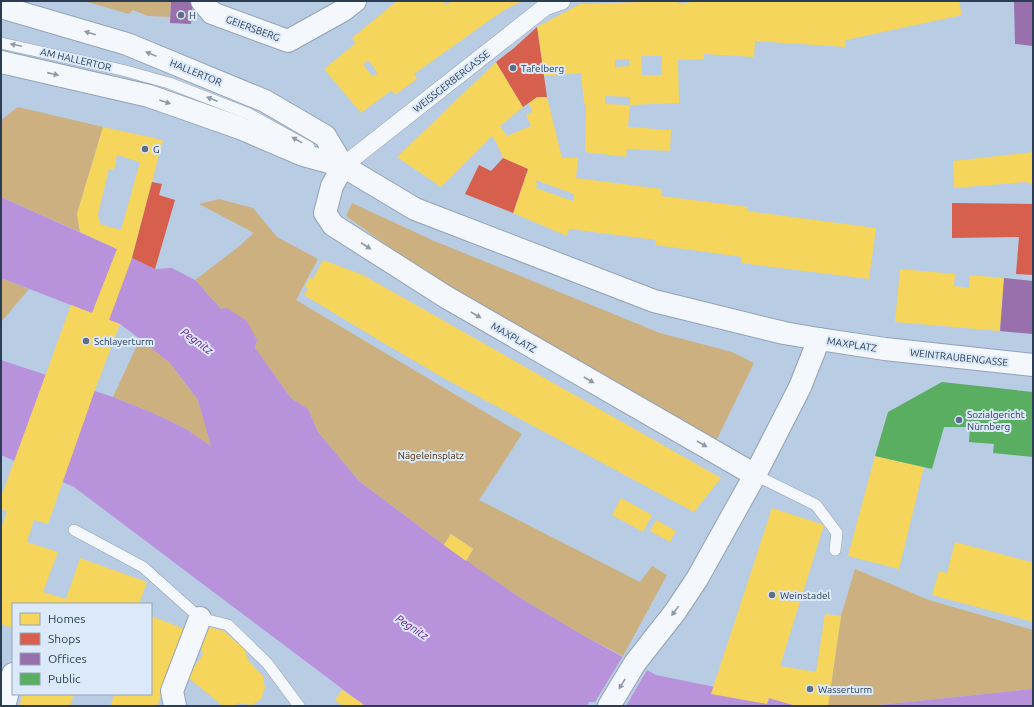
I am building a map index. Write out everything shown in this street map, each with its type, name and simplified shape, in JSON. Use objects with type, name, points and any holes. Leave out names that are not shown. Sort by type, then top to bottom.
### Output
[{"type":"street","name":"GEIERSBERG","points":[[207,7],[288,42],[342,11],[354,1]]},
{"type":"street","name":"WEISSGERBERGASSE","points":[[343,166],[545,7],[562,1]]},
{"type":"street","name":"HALLERTOR","points":[[1,7],[127,44],[251,114]]},
{"type":"street","name":"AM HALLERTOR","points":[[1,62],[149,96],[251,114]]},
{"type":"street","name":"MAXPLATZ","points":[[251,114],[325,136],[343,166]]},
{"type":"street","name":"MAXPLATZ","points":[[251,114],[303,156],[343,166],[415,209],[654,301],[784,333],[819,340],[885,349]]},
{"type":"street","name":"MAXPLATZ","points":[[343,166],[332,186],[325,213],[333,225],[446,297],[756,475]]},
{"type":"street","name":"MAXPLATZ","points":[[609,706],[635,663],[675,612],[698,579],[756,475],[800,386],[819,340]]},
{"type":"street","name":"WEINTRAUBENGASSE","points":[[885,349],[1033,365]]},
{"type":"street","points":[[175,706],[172,691],[200,618]]},
{"type":"street","points":[[4,706],[12,678]]},
{"type":"lane","name":"AM HALLERTOR","points":[[1,43],[13,44],[150,77]]},
{"type":"lane","name":"HALLERTOR","points":[[150,77],[251,114]]},
{"type":"lane","points":[[756,475],[816,505],[837,533],[835,550]]},
{"type":"lane","points":[[74,530],[143,567],[200,618],[228,625],[267,663],[300,706]]},
{"type":"green space","points":[[84,1],[171,1],[170,17],[148,16],[133,10],[129,14]]},
{"type":"green space","points":[[18,107],[103,127],[77,214],[80,232],[1,197],[1,120]]},
{"type":"green space","name":"Nägeleinsplatz","points":[[219,199],[253,208],[277,237],[318,259],[296,300],[522,434],[479,500],[640,582],[652,566],[667,575],[623,656],[586,637],[522,599],[466,561],[473,549],[451,534],[444,545],[359,481],[318,432],[308,409],[291,398],[255,348],[257,340],[221,309],[195,280],[254,233],[199,204]]},
{"type":"green space","points":[[352,203],[432,240],[660,333],[732,352],[754,363],[716,441],[449,290],[346,216]]},
{"type":"green space","points":[[1,278],[29,289],[1,322]]},
{"type":"green space","points":[[140,339],[170,363],[198,400],[212,447],[186,429],[153,413],[113,397]]},
{"type":"green space","points":[[855,569],[929,600],[1033,630],[1033,689],[869,706],[828,706],[841,616]]},
{"type":"water","name":"Pegnitz","points":[[1,197],[117,249],[155,269],[172,268],[195,280],[221,309],[227,308],[247,321],[257,340],[255,348],[291,398],[308,409],[318,432],[359,481],[444,545],[522,599],[586,637],[656,675],[769,698],[797,706],[365,706],[74,487],[1,455],[1,360],[113,397],[153,413],[186,429],[211,446],[198,400],[170,363],[140,339],[120,324],[1,278]]},
{"type":"water","points":[[1033,689],[1033,706],[869,706]]},
{"type":"pier","points":[[623,656],[647,670],[626,706],[587,706],[589,702],[595,702]]},
{"type":"building: Homes","points":[[397,1],[448,1],[444,3],[446,5],[452,1],[523,1],[504,10],[414,74],[417,79],[395,95],[392,90],[361,113],[324,69],[356,43],[352,38]],"holes":[[[368,60],[378,73],[372,76],[363,64]]]},
{"type":"building: Homes","points":[[674,1],[678,1],[679,4],[699,1],[959,1],[962,15],[846,40],[845,47],[755,41],[754,57],[704,54],[704,59],[678,60],[679,103],[630,105],[628,127],[671,130],[670,151],[627,149],[626,157],[585,152],[586,104],[584,104],[581,73],[544,76],[537,27],[580,4]],"holes":[[[641,56],[662,56],[661,75],[642,75]],[[629,59],[629,66],[615,67],[615,60]],[[605,96],[630,97],[630,105],[605,104]]]},
{"type":"building: Homes","points":[[496,62],[523,107],[500,126],[507,136],[531,126],[526,115],[532,112],[529,102],[537,97],[547,97],[562,158],[578,158],[576,178],[662,189],[661,196],[748,207],[747,211],[876,228],[869,279],[741,263],[742,257],[655,245],[656,240],[569,229],[567,236],[513,213],[528,169],[503,158],[492,136],[441,187],[397,157]],"holes":[[[535,180],[574,194],[573,201],[536,188],[537,184]]]},
{"type":"building: Homes","points":[[103,127],[163,140],[132,258],[109,320],[120,324],[96,387],[48,524],[34,520],[27,542],[58,552],[43,592],[66,599],[80,558],[147,582],[139,603],[12,603],[12,628],[1,624],[1,529],[7,511],[1,509],[1,497],[71,305],[92,313],[117,249],[80,232],[77,214]],"holes":[[[117,155],[140,162],[121,230],[100,224],[98,214],[109,169],[114,170]]]},
{"type":"building: Homes","points":[[1033,152],[1033,185],[1026,182],[954,188],[953,161]]},
{"type":"building: Homes","points":[[323,260],[363,275],[721,478],[694,512],[449,381],[304,295],[308,288],[305,287],[310,277],[313,279]]},
{"type":"building: Homes","points":[[900,269],[955,274],[954,286],[969,288],[970,275],[1004,278],[1000,331],[895,322]]},
{"type":"building: Homes","points":[[875,456],[924,467],[899,569],[848,556]]},
{"type":"building: Homes","points":[[621,498],[652,515],[643,532],[612,515]]},
{"type":"building: Homes","name":"Weinstadel","points":[[772,508],[824,525],[780,666],[816,672],[825,614],[841,616],[828,706],[797,706],[769,698],[767,704],[711,694]]},
{"type":"building: Homes","points":[[656,520],[676,531],[670,542],[650,531]]},
{"type":"building: Homes","points":[[451,534],[473,549],[466,561],[444,545]]},
{"type":"building: Homes","points":[[955,542],[1031,562],[1033,556],[1033,622],[932,595],[939,571],[947,573]]},
{"type":"building: Homes","points":[[152,616],[187,630],[157,706],[110,706],[115,695],[152,695]]},
{"type":"building: Homes","points":[[209,627],[224,631],[245,650],[248,660],[263,676],[265,688],[261,699],[252,705],[237,703],[236,706],[223,706],[186,676],[203,655],[201,648]]},
{"type":"building: Homes","points":[[342,690],[363,704],[362,706],[343,706],[335,700]]},
{"type":"building: Homes","points":[[23,695],[74,695],[70,706],[19,706]]},
{"type":"building: Shops","points":[[537,27],[547,97],[537,97],[523,107],[496,62]]},
{"type":"building: Shops","points":[[503,158],[528,169],[513,213],[465,194],[479,165],[491,171]]},
{"type":"building: Shops","points":[[152,182],[162,184],[159,195],[175,200],[155,269],[132,258]]},
{"type":"building: Shops","points":[[952,203],[1033,204],[1033,275],[1016,274],[1019,237],[952,238]]},
{"type":"building: Offices","name":"H","points":[[171,1],[193,1],[191,24],[170,23]]},
{"type":"building: Offices","points":[[1014,1],[1033,1],[1033,46],[1015,44]]},
{"type":"building: Offices","points":[[1004,278],[1033,281],[1033,334],[1000,331]]},
{"type":"building: Public","name":"Sozialgericht Nürnberg","points":[[942,382],[1033,392],[1033,457],[993,453],[994,444],[969,442],[970,427],[944,427],[932,469],[875,456],[888,412]]},
{"type":"place","name":"H","points":[[181,15]]},
{"type":"place","name":"Tafelberg","points":[[513,68]]},
{"type":"place","name":"G","points":[[145,149]]},
{"type":"place","name":"Schlayerturm","points":[[86,341]]},
{"type":"place","name":"Sozialgericht Nürnberg","points":[[959,420]]},
{"type":"place","name":"Weinstadel","points":[[772,595]]},
{"type":"place","name":"Wasserturm","points":[[810,689]]}]
